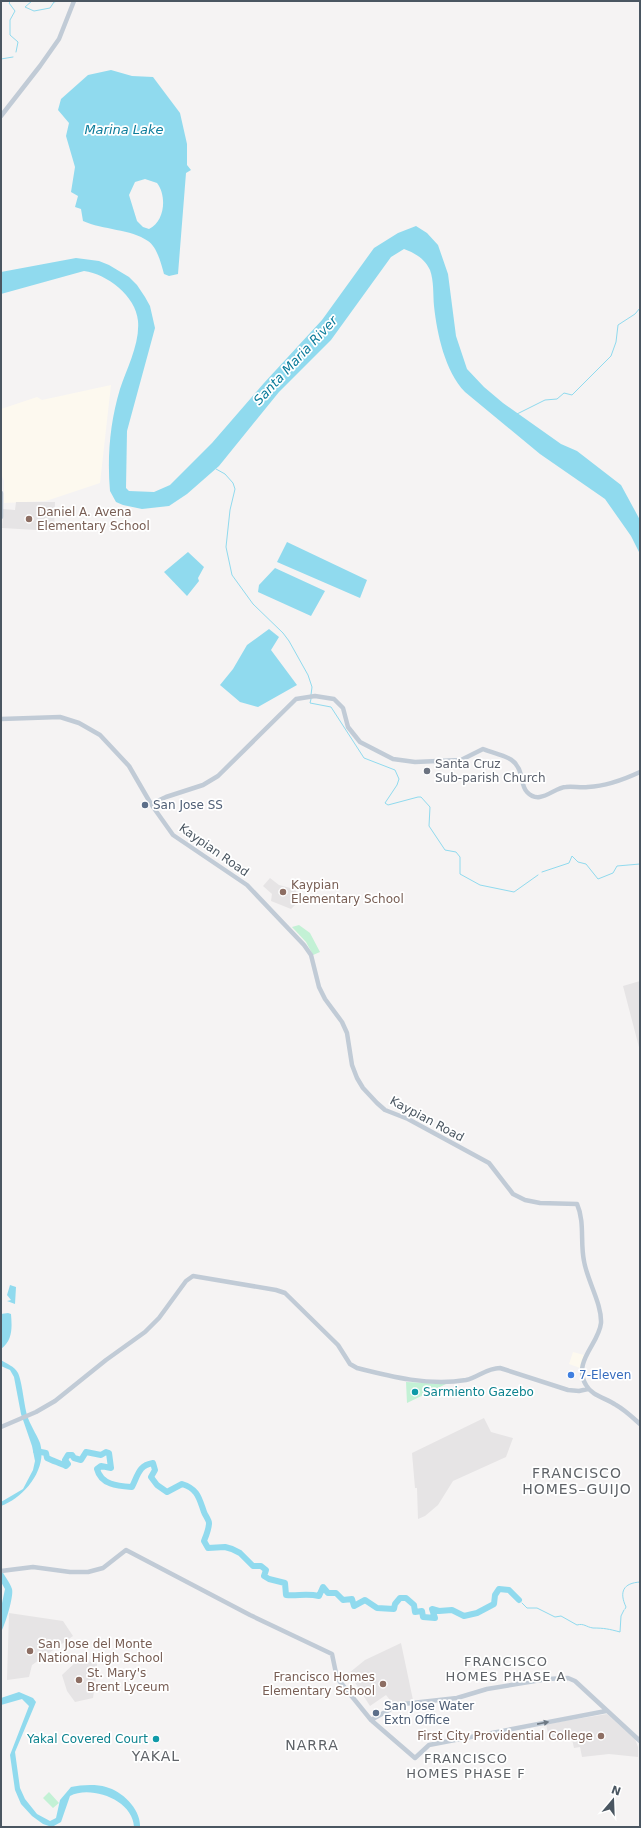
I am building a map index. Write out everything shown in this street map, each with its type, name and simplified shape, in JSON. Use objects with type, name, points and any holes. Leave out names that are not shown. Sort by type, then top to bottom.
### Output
[{"type":"street","points":[[1,116],[40,66],[58,39],[74,1]]},
{"type":"street","points":[[1,493],[1,517]]},
{"type":"street","points":[[151,804],[166,797],[203,785],[218,776],[296,699],[305,696],[334,699],[343,708],[348,727],[360,742],[393,759],[415,762],[461,760],[483,750],[510,759],[518,765],[524,786],[527,792],[532,796],[545,796],[565,786],[586,787],[608,785],[619,782],[640,772]]},
{"type":"street","name":"Kaypian Road","points":[[1,719],[60,717],[80,723],[100,735],[129,766],[151,804],[173,835],[247,885],[304,945],[311,955],[319,988],[325,1000],[342,1022],[347,1033],[350,1057],[357,1078],[363,1088],[385,1110],[408,1119],[489,1163],[513,1194],[525,1200],[540,1203],[577,1204],[582,1221],[584,1263],[601,1318],[599,1329],[582,1367],[583,1380],[588,1389]]},
{"type":"street","points":[[1,1427],[36,1412],[55,1401],[145,1332],[159,1318],[186,1281],[194,1276],[269,1288],[285,1293],[338,1345],[350,1364],[357,1368],[403,1379],[448,1381],[474,1378],[488,1370],[500,1368],[568,1390],[579,1391],[588,1389],[592,1393],[615,1404],[640,1424]]},
{"type":"street","points":[[2,1571],[33,1567],[70,1572],[88,1572],[102,1568],[126,1550],[257,1618],[332,1654],[337,1678],[371,1720],[415,1758],[429,1745],[606,1711]]},
{"type":"street","points":[[371,1720],[396,1706],[457,1698],[487,1689],[547,1679],[568,1678],[575,1681],[640,1741]]},
{"type":"shaded area","points":[[111,385],[100,483],[46,501],[4,503],[4,481],[1,474],[1,409],[37,397],[42,400]]},
{"type":"shaded area","name":"Daniel A. Avena Elementary School","points":[[16,502],[55,502],[54,531],[2,528],[3,509],[15,510]]},
{"type":"shaded area","name":"Kaypian Elementary School","points":[[270,878],[279,885],[294,889],[302,898],[291,909],[271,901],[272,894],[263,886]]},
{"type":"shaded area","points":[[640,981],[640,1051],[623,986]]},
{"type":"shaded area","points":[[573,1352],[584,1355],[580,1368],[569,1364]]},
{"type":"shaded area","points":[[484,1418],[491,1432],[513,1438],[506,1457],[453,1481],[438,1505],[425,1516],[418,1519],[417,1488],[415,1488],[412,1453]]},
{"type":"shaded area","name":"San Jose del Monte National High School","points":[[9,1613],[63,1621],[73,1636],[32,1665],[29,1677],[7,1680]]},
{"type":"shaded area","name":"Francisco Homes Elementary School","points":[[401,1643],[413,1700],[394,1705],[386,1695],[370,1706],[349,1673],[365,1660]]},
{"type":"shaded area","name":"St. Mary's Brent Lyceum","points":[[80,1658],[97,1664],[96,1677],[93,1698],[75,1702],[67,1691],[62,1675]]},
{"type":"shaded area","name":"First City Providential College","points":[[607,1714],[635,1739],[638,1747],[638,1757],[609,1754],[582,1757],[580,1747],[574,1748],[571,1735],[549,1738],[546,1724]]},
{"type":"green space","points":[[299,925],[310,933],[320,952],[313,955],[306,942],[292,927]]},
{"type":"green space","points":[[406,1382],[446,1384],[407,1403]]},
{"type":"green space","points":[[49,1792],[59,1803],[53,1808],[43,1798]]},
{"type":"water","name":"Marina Lake","points":[[111,70],[132,76],[153,77],[180,113],[187,144],[187,165],[191,170],[186,173],[178,274],[169,276],[164,274],[156,251],[148,241],[133,234],[83,221],[81,209],[75,207],[78,196],[71,192],[75,167],[66,136],[69,123],[58,110],[61,99],[88,75]],"holes":[[[145,179],[157,183],[162,195],[163,208],[158,220],[149,229],[143,227],[137,221],[129,195],[135,182]]]},
{"type":"water","name":"Santa Maria River","points":[[416,226],[427,233],[438,245],[448,274],[456,336],[467,369],[484,387],[503,403],[561,444],[577,451],[621,485],[640,520],[640,554],[631,536],[605,499],[540,454],[465,392],[458,383],[447,363],[440,340],[435,317],[433,283],[430,270],[428,266],[416,255],[404,249],[391,257],[331,340],[279,392],[219,466],[187,494],[169,506],[142,509],[123,505],[116,502],[110,491],[109,452],[114,414],[120,389],[135,347],[138,329],[136,312],[126,295],[111,282],[93,273],[84,271],[1,294],[1,272],[76,258],[99,261],[109,265],[129,277],[137,285],[150,306],[155,328],[127,431],[126,488],[129,491],[154,492],[170,485],[212,443],[264,383],[322,320],[374,248],[398,233]]},
{"type":"water","points":[[287,542],[367,580],[360,598],[277,562]]},
{"type":"water","points":[[188,552],[204,567],[198,578],[199,581],[187,596],[164,572]]},
{"type":"water","points":[[275,568],[325,591],[311,616],[258,592],[259,585]]},
{"type":"water","points":[[269,629],[279,637],[271,650],[297,685],[258,707],[240,702],[220,685],[233,669],[247,645]]},
{"type":"water","points":[[10,1285],[16,1287],[15,1304],[7,1301],[11,1300],[7,1295]]},
{"type":"water","points":[[1,1314],[11,1314],[11,1333],[8,1342],[1,1349]]},
{"type":"water","points":[[1,1360],[18,1373],[21,1381],[27,1415],[40,1443],[42,1453],[41,1463],[37,1472],[26,1489],[10,1502],[1,1506],[1,1502],[23,1489],[33,1470],[35,1461],[32,1446],[21,1414],[14,1377],[10,1370],[1,1366]]},
{"type":"water","points":[[1,1569],[11,1586],[12,1598],[1,1632],[1,1608],[5,1589],[1,1582]]},
{"type":"water","points":[[19,1692],[33,1698],[36,1702],[15,1752],[20,1788],[25,1799],[37,1814],[50,1821],[56,1818],[60,1800],[71,1787],[98,1785],[118,1792],[134,1807],[140,1827],[134,1827],[132,1817],[127,1809],[119,1802],[110,1797],[89,1792],[70,1796],[61,1822],[52,1827],[43,1824],[32,1816],[21,1804],[15,1790],[10,1755],[29,1706],[22,1699],[1,1705],[1,1698]]},
{"type":"waterway","points":[[11,1],[9,3],[15,11],[10,20],[10,35],[18,42],[16,52]]},
{"type":"waterway","points":[[32,1],[25,7],[34,11],[50,8],[54,2],[58,1]]},
{"type":"waterway","points":[[1,59],[13,57]]},
{"type":"waterway","points":[[517,414],[545,400],[557,399],[564,393],[572,395],[611,356],[616,342],[618,325],[635,314],[640,308]]},
{"type":"waterway","points":[[216,469],[225,474],[233,483],[235,489],[230,510],[226,547],[232,575],[253,604],[283,633],[289,641],[308,675],[312,687],[311,695]]},
{"type":"waterway","points":[[311,699],[310,703],[331,707],[364,758],[395,770],[399,779],[397,785],[385,803],[388,805],[421,797],[430,807],[429,826],[445,850],[456,852],[460,857],[460,874],[480,885],[514,892],[538,875]]},
{"type":"waterway","points":[[542,872],[569,863],[572,856],[578,862],[586,864],[598,879],[613,873],[617,866],[640,864]]},
{"type":"waterway","points":[[36,1451],[46,1453],[47,1458],[66,1466],[68,1464],[65,1460],[68,1455],[72,1455],[74,1458],[81,1460],[86,1452],[101,1455],[106,1452],[109,1453],[111,1468],[101,1466],[97,1469],[99,1474],[111,1484],[127,1487],[132,1487],[142,1468],[153,1463],[155,1470],[151,1477],[157,1485],[167,1492],[182,1484],[195,1491],[209,1522],[204,1541],[208,1548],[225,1547],[240,1553],[253,1566],[261,1566],[266,1570],[264,1576],[269,1579],[285,1583],[286,1595],[319,1596],[323,1587],[328,1593],[336,1593],[343,1600],[352,1599],[354,1606],[365,1600],[377,1608],[394,1609],[395,1604],[400,1598],[406,1598],[414,1605],[415,1612],[422,1611],[423,1617],[435,1618],[432,1609],[439,1611],[452,1610],[464,1616],[477,1613],[494,1604],[495,1595],[499,1589],[509,1590],[519,1600]]},
{"type":"waterway","points":[[625,1609],[626,1607],[623,1597],[624,1589],[630,1584],[640,1582]]},
{"type":"waterway","points":[[522,1603],[527,1608],[537,1608],[555,1617],[561,1616],[577,1625],[581,1624],[593,1628],[620,1632],[621,1616],[624,1610]]},
{"type":"place","name":"Daniel A. Avena Elementary School","points":[[29,519]]},
{"type":"place","name":"Santa Cruz Sub-parish Church","points":[[427,771]]},
{"type":"place","name":"San Jose SS","points":[[145,805]]},
{"type":"place","name":"Kaypian Elementary School","points":[[283,892]]},
{"type":"place","name":"7-Eleven","points":[[571,1375]]},
{"type":"place","name":"Sarmiento Gazebo","points":[[415,1392]]},
{"type":"place","name":"San Jose del Monte National High School","points":[[30,1651]]},
{"type":"place","name":"St. Mary's Brent Lyceum","points":[[79,1680]]},
{"type":"place","name":"Francisco Homes Elementary School","points":[[383,1684]]},
{"type":"place","name":"San Jose Water Extn Office","points":[[376,1713]]},
{"type":"place","name":"First City Providential College","points":[[601,1736]]},
{"type":"place","name":"Yakal Covered Court","points":[[156,1739]]},
{"type":"district","name":"FRANCISCO HOMES–GUIJO","points":[[577,1482]]},
{"type":"district","name":"FRANCISCO HOMES PHASE A","points":[[506,1668]]},
{"type":"district","name":"NARRA","points":[[312,1745]]},
{"type":"district","name":"YAKAL","points":[[156,1756]]},
{"type":"district","name":"FRANCISCO HOMES PHASE F","points":[[466,1766]]}]
